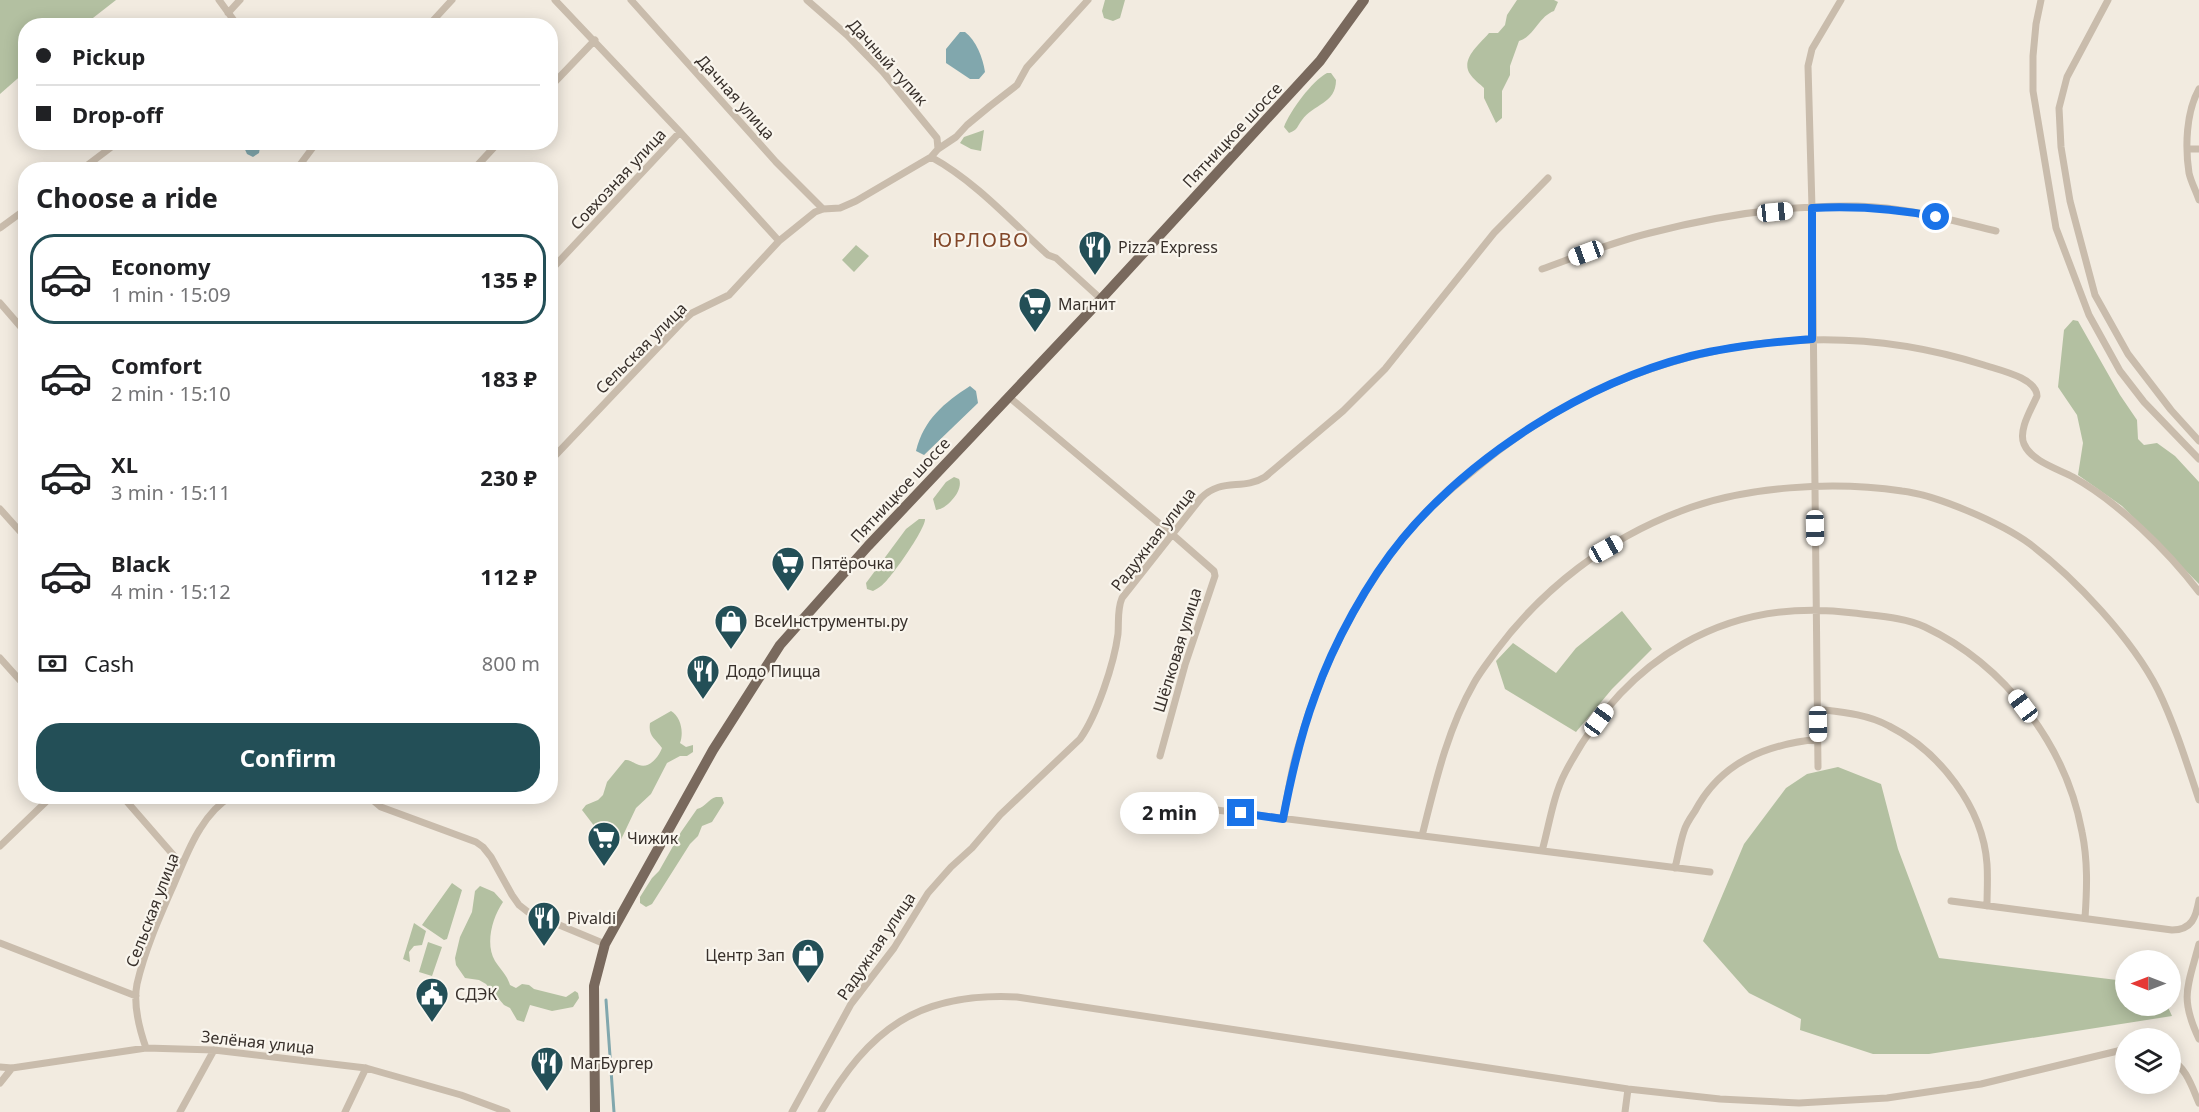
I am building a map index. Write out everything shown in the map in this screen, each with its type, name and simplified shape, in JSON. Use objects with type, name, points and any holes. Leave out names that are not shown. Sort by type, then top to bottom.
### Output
[{"type":"main road","name":"Пятницкое шоссе","points":[[594,1109],[594,986],[605,944],[713,750],[780,645],[868,546],[1101,299],[1320,61],[1364,0]]},
{"type":"street","points":[[219,0],[232,18]]},
{"type":"street","points":[[228,13],[240,0]]},
{"type":"street","points":[[435,18],[452,0]]},
{"type":"street","points":[[555,0],[595,40],[779,241]]},
{"type":"street","name":"Дачная улица","points":[[631,0],[776,162],[823,209]]},
{"type":"street","name":"Дачный тупик","points":[[807,0],[847,35],[882,72],[937,138],[938,149]]},
{"type":"street","name":"Сельская улица","points":[[558,452],[682,322],[692,313],[729,294],[779,241],[815,212],[840,208],[856,201],[931,157],[938,149],[956,137],[967,124],[1017,85],[1027,67],[1088,0]]},
{"type":"street","points":[[1818,767],[1812,208],[1808,66],[1812,49],[1841,0]]},
{"type":"street","points":[[2042,0],[2036,24],[2033,91],[2056,228],[2062,247],[2089,315],[2120,371],[2144,402],[2199,459]]},
{"type":"street","points":[[2108,0],[2067,77],[2059,108],[2061,147],[2070,201],[2095,295],[2128,354],[2171,410],[2199,441]]},
{"type":"street","points":[[558,79],[595,40]]},
{"type":"street","points":[[2199,89],[2192,101],[2187,123],[2189,174],[2199,200]]},
{"type":"street","name":"Совхозная улица","points":[[558,262],[680,132]]},
{"type":"street","points":[[2189,149],[2199,150]]},
{"type":"street","points":[[92,162],[107,150]]},
{"type":"street","points":[[480,162],[492,150]]},
{"type":"street","points":[[931,157],[949,167],[975,188],[1048,255],[1056,258],[1101,299]]},
{"type":"street","name":"Радужная улица","points":[[792,1112],[851,1004],[894,948],[928,893],[972,848],[1000,815],[1080,739],[1089,725],[1112,663],[1122,598],[1209,491],[1224,485],[1254,484],[1343,411],[1385,369],[1494,234],[1548,178]]},
{"type":"street","points":[[1542,269],[1650,232],[1712,220],[1812,208],[1859,206],[1913,212],[1996,231]]},
{"type":"street","points":[[0,228],[18,215]]},
{"type":"street","points":[[0,303],[18,324]]},
{"type":"street","points":[[1283,819],[1298,746],[1315,694],[1341,634],[1369,587],[1403,538],[1446,494],[1494,453],[1548,416],[1580,398],[1632,375],[1690,356],[1736,347],[1812,339],[1890,343],[1934,350],[2015,375],[2034,385],[2037,396],[2022,432],[2026,448],[2032,455],[2085,484],[2140,527],[2199,592]]},
{"type":"street","points":[[1009,397],[1173,535]]},
{"type":"street","points":[[1422,836],[1436,779],[1453,728],[1474,681],[1513,628],[1554,587],[1590,558],[1638,531],[1681,511],[1724,498],[1814,487],[1903,491],[1945,502],[1985,519],[2027,542],[2059,568],[2104,615],[2134,652],[2158,689],[2199,800]]},
{"type":"street","points":[[0,509],[18,529]]},
{"type":"street","name":"Шёлковая улица","points":[[1160,756],[1185,665],[1215,576],[1211,568],[1173,535]]},
{"type":"street","points":[[1542,851],[1564,774],[1588,735],[1610,704],[1638,675],[1673,648],[1702,633],[1736,620],[1774,612],[1816,609],[1886,617],[1922,626],[1953,642],[1984,664],[2012,692],[2044,734],[2069,785],[2082,832],[2087,881],[2085,918]]},
{"type":"street","points":[[0,658],[18,678]]},
{"type":"street","points":[[1817,709],[1861,715],[1889,725],[1919,745],[1946,771],[1966,800],[1981,833],[1987,863],[1987,906]]},
{"type":"street","points":[[1675,868],[1684,829],[1700,800],[1719,777],[1742,761],[1769,748],[1818,739]]},
{"type":"street","points":[[0,846],[44,804]]},
{"type":"street","points":[[129,804],[182,865]]},
{"type":"street","name":"Сельская улица","points":[[146,1047],[140,1031],[137,984],[182,865],[199,830],[221,804]]},
{"type":"street","points":[[377,804],[483,847],[519,904],[528,912],[605,944]]},
{"type":"street","points":[[1177,806],[1710,872]]},
{"type":"street","points":[[1951,901],[2180,930],[2193,922],[2199,900]]},
{"type":"street","points":[[0,943],[136,996]]},
{"type":"street","points":[[2199,944],[2186,996],[2189,1016],[2199,1039]]},
{"type":"street","points":[[821,1112],[840,1079],[863,1051],[883,1033],[929,1007],[954,1000],[989,995],[1017,997],[1628,1089],[1720,1098],[1799,1102],[1887,1098],[1981,1084],[2115,1052]]},
{"type":"street","name":"Зелёная улица","points":[[0,1067],[12,1068],[146,1047],[214,1050],[366,1068],[450,1092],[489,1109],[507,1112]]},
{"type":"street","points":[[180,1112],[214,1050]]},
{"type":"street","points":[[0,1083],[12,1068]]},
{"type":"street","points":[[345,1112],[366,1068]]},
{"type":"street","points":[[2181,1069],[2199,1102]]},
{"type":"street","points":[[1625,1112],[1628,1089]]},
{"type":"green space","points":[[0,0],[116,0],[93,18],[18,18],[18,78],[0,94]]},
{"type":"green space","points":[[1105,0],[1125,0],[1120,18],[1113,21],[1104,18],[1102,11]]},
{"type":"green space","points":[[1517,0],[1554,0],[1558,2],[1554,11],[1544,18],[1529,35],[1519,41],[1510,66],[1510,75],[1502,91],[1502,118],[1496,123],[1484,98],[1484,88],[1470,74],[1467,63],[1472,52],[1489,33],[1498,33],[1505,25],[1507,15]]},
{"type":"green space","points":[[1327,73],[1331,73],[1336,80],[1332,94],[1289,133],[1284,127],[1291,113],[1308,89]]},
{"type":"green space","points":[[984,130],[981,151],[960,143],[964,137]]},
{"type":"green space","points":[[856,245],[869,256],[854,272],[842,260]]},
{"type":"green space","points":[[2073,320],[2078,321],[2120,395],[2137,420],[2138,439],[2144,445],[2157,443],[2175,456],[2199,482],[2199,584],[2122,506],[2078,475],[2083,443],[2077,415],[2058,387],[2064,330]]},
{"type":"green space","points":[[954,477],[959,479],[960,483],[957,493],[945,506],[936,510],[933,499],[946,482]]},
{"type":"green space","points":[[919,519],[925,519],[924,524],[899,565],[880,587],[873,591],[867,589],[866,583],[906,529]]},
{"type":"green space","points":[[1622,611],[1652,649],[1612,689],[1576,732],[1505,689],[1496,661],[1513,643],[1556,673],[1576,648]]},
{"type":"green space","points":[[671,711],[681,725],[680,743],[686,747],[693,745],[693,752],[667,763],[651,794],[636,808],[617,848],[605,840],[582,810],[603,795],[607,782],[625,760],[643,766],[656,758],[662,748],[651,734],[650,723]]},
{"type":"green space","points":[[1838,767],[1881,784],[1898,849],[1939,958],[2115,980],[2115,1016],[2172,1016],[1929,1054],[1873,1054],[1800,1030],[1801,1019],[1749,993],[1703,941],[1744,844],[1786,788],[1807,774]]},
{"type":"green space","points":[[716,797],[722,797],[724,803],[712,822],[702,826],[698,836],[690,844],[652,904],[646,907],[640,903],[640,897],[659,871],[697,809]]},
{"type":"green space","points":[[452,883],[462,890],[447,939],[444,940],[422,925]]},
{"type":"green space","points":[[480,886],[494,892],[503,902],[493,923],[490,947],[495,961],[506,975],[510,985],[516,988],[522,984],[529,985],[534,989],[566,997],[575,991],[579,998],[573,1007],[552,1011],[530,1005],[524,1022],[517,1020],[510,1008],[504,1005],[486,984],[479,980],[465,978],[456,965],[455,958],[460,937],[472,912],[475,891]]},
{"type":"green space","points":[[414,923],[426,931],[422,945],[414,946],[409,952],[410,962],[403,959]]},
{"type":"green space","points":[[428,942],[442,947],[432,976],[419,972]]},
{"type":"water","points":[[960,32],[969,35],[981,55],[985,72],[979,79],[970,79],[946,63],[946,49]]},
{"type":"water","points":[[245,150],[260,150],[253,157]]},
{"type":"water","points":[[970,386],[976,391],[978,403],[924,455],[916,451],[924,430],[936,413]]},
{"type":"waterway","points":[[606,1000],[614,1112]]},
{"type":"place","name":"Pizza Express","points":[[1095,276]]},
{"type":"place","name":"Магнит","points":[[1035,333]]},
{"type":"place","name":"Пятёрочка","points":[[788,592]]},
{"type":"place","name":"ВсеИнструменты.ру","points":[[731,650]]},
{"type":"place","name":"Додо Пицца","points":[[703,700]]},
{"type":"place","name":"Чижик","points":[[604,867]]},
{"type":"place","name":"Pivaldi","points":[[544,947]]},
{"type":"place","name":"Центр Зап","points":[[808,984]]},
{"type":"place","name":"СДЭК","points":[[432,1023]]},
{"type":"place","name":"МагБургер","points":[[547,1092]]},
{"type":"district","name":"ЮРЛОВО","points":[[981,239]]},
{"type":"route","points":[[1241,813],[1283,819],[1298,746],[1315,694],[1341,634],[1369,587],[1403,538],[1462,480],[1494,453],[1548,416],[1580,398],[1632,375],[1690,356],[1747,344],[1812,339],[1812,208],[1859,206],[1936,217]]}]
